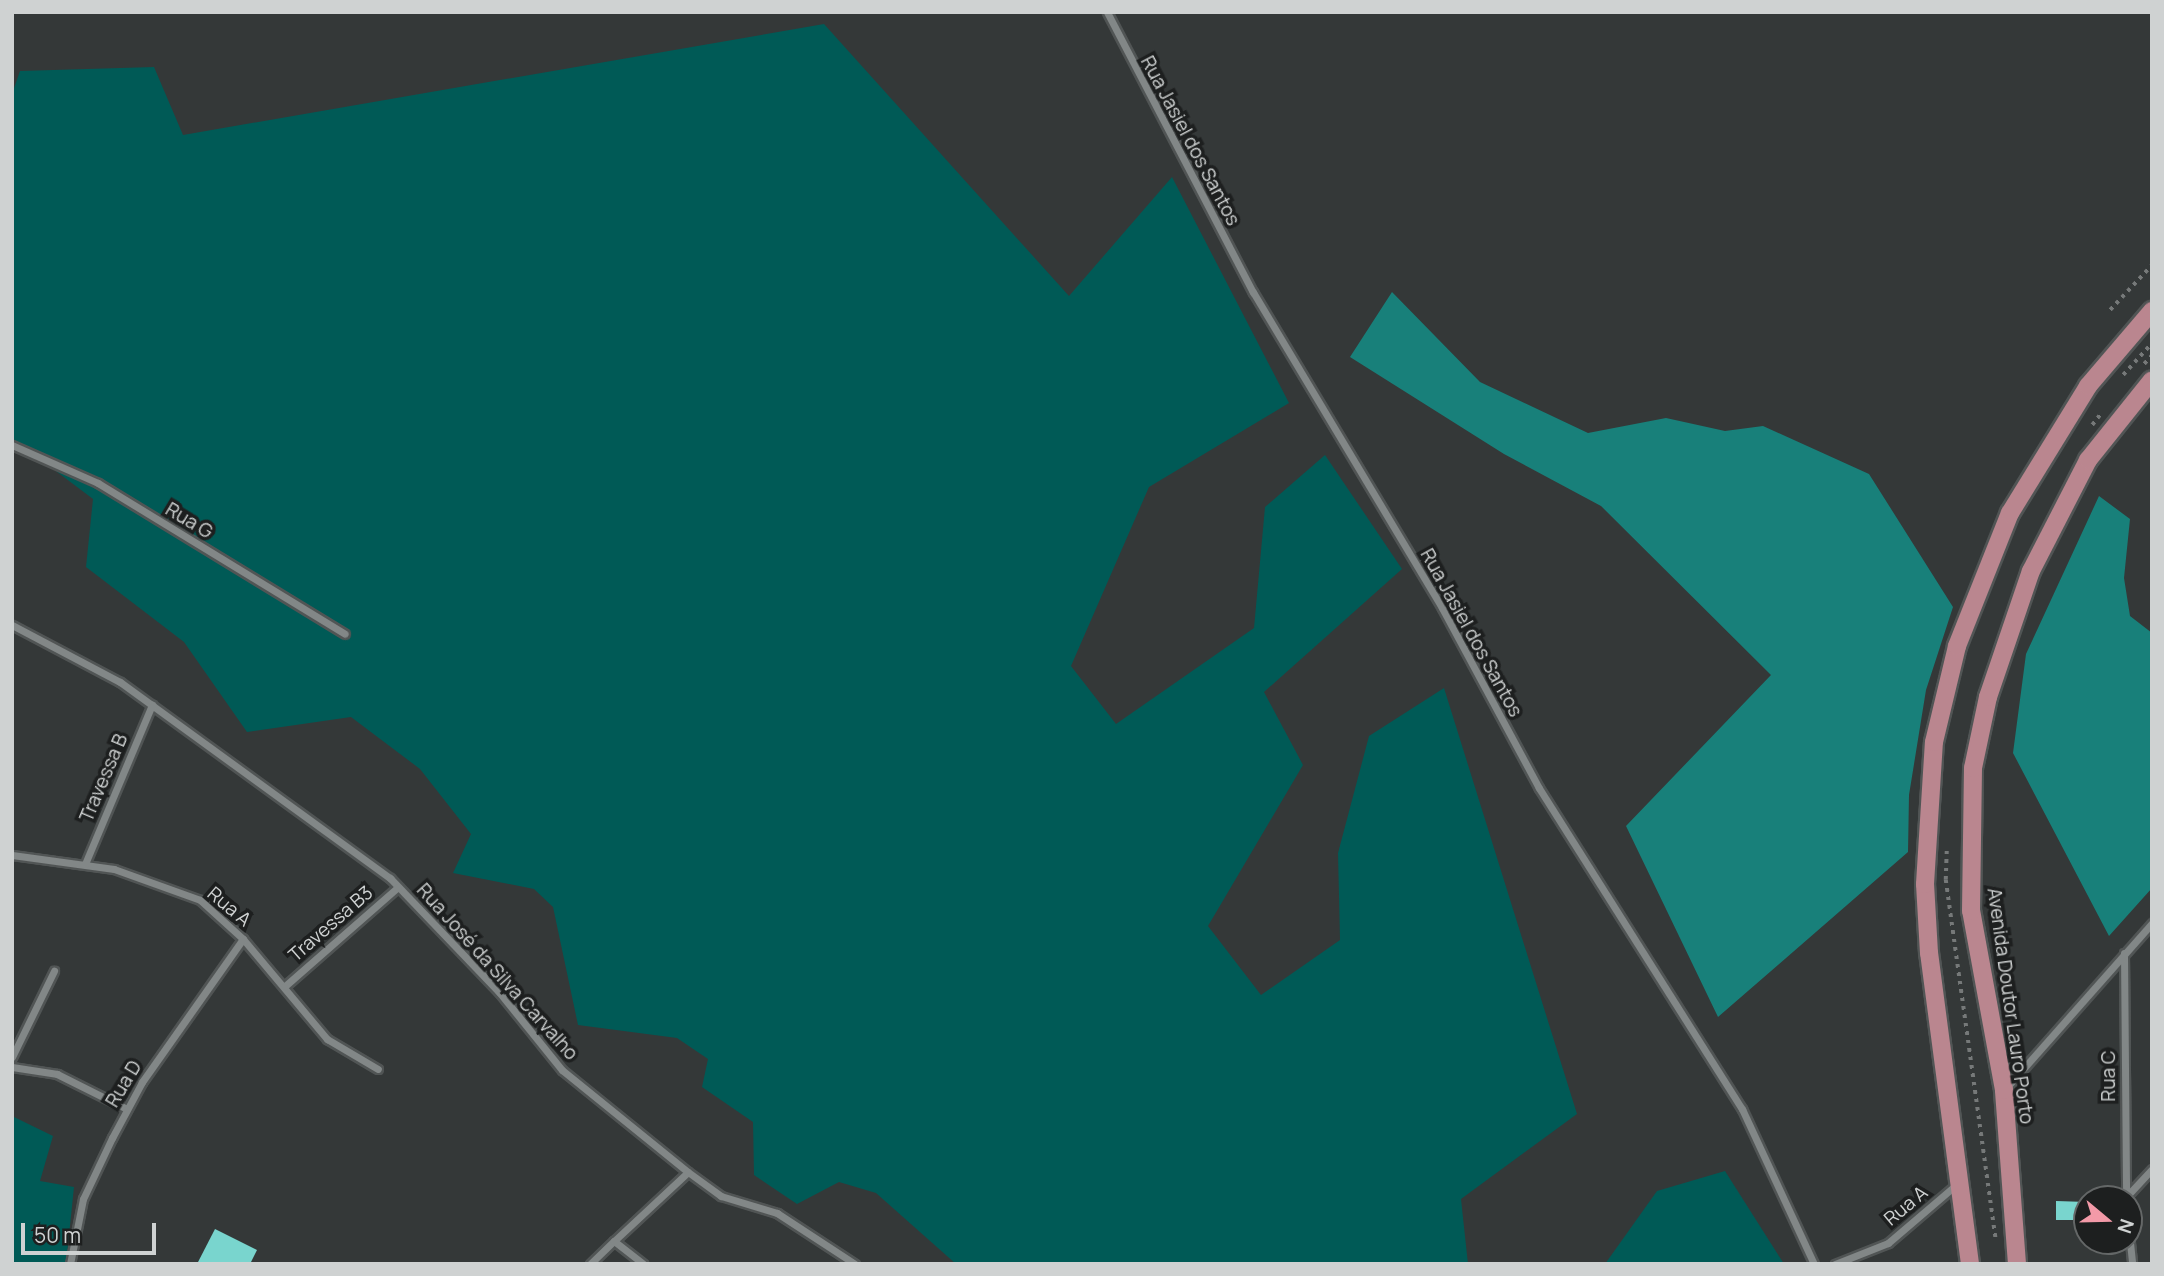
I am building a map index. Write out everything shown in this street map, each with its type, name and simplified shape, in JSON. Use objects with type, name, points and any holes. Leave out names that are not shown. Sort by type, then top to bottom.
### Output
[{"type":"main road","points":[[1970,1264],[1956,1185],[1925,884],[1934,742],[1957,646],[2010,513],[2088,386],[2152,311]]},
{"type":"main road","name":"Avenida Doutor Lauro Porto","points":[[2017,1264],[2004,1090],[1971,911],[1973,768],[1988,697],[2005,637],[2058,512],[2088,460],[2152,380]]},
{"type":"street","name":"Rua Jasiel dos Santos","points":[[1107,12],[1253,292],[1442,608],[1539,788],[1742,1109],[1814,1264]]},
{"type":"street","name":"Rua G","points":[[12,445],[97,483],[345,634]]},
{"type":"street","name":"Rua José da Silva Carvalho","points":[[12,625],[120,682],[398,887],[499,992],[562,1070],[688,1172],[721,1196],[777,1213],[855,1264]]},
{"type":"street","name":"Travessa B","points":[[85,864],[152,705]]},
{"type":"street","name":"Rua A","points":[[12,855],[85,864],[200,900],[243,939],[327,1039],[378,1069]]},
{"type":"street","name":"Travessa B3","points":[[285,986],[398,887]]},
{"type":"street","points":[[2004,1090],[2152,923]]},
{"type":"street","name":"Rua D","points":[[70,1264],[83,1199],[127,1109],[243,939]]},
{"type":"street","name":"Rua C","points":[[2124,953],[2125,1185]]},
{"type":"street","points":[[12,1057],[54,971]]},
{"type":"street","points":[[12,1067],[57,1074],[127,1109]]},
{"type":"street","points":[[2137,1185],[2152,1169]]},
{"type":"street","points":[[590,1264],[688,1172]]},
{"type":"street","name":"Rua A","points":[[1835,1264],[1888,1243],[1956,1185]]},
{"type":"street","points":[[614,1241],[643,1264]]},
{"type":"path","points":[[2110,310],[2152,265]]},
{"type":"path","points":[[2116,382],[2152,343]]},
{"type":"path","points":[[2127,383],[2152,355]]},
{"type":"path","points":[[2087,433],[2110,402]]},
{"type":"path","points":[[1947,840],[1946,880],[1997,1251]]},
{"type":"shaded area","points":[[824,24],[1069,296],[1172,177],[1289,403],[1149,487],[1071,666],[1116,724],[1254,628],[1265,507],[1325,455],[1402,569],[1264,692],[1303,765],[1208,926],[1261,995],[1340,940],[1338,853],[1369,736],[1444,688],[1577,1114],[1461,1199],[1468,1264],[956,1264],[876,1193],[839,1182],[797,1204],[754,1175],[753,1122],[702,1087],[708,1059],[677,1038],[578,1025],[553,907],[534,889],[453,873],[471,834],[420,769],[351,717],[247,732],[184,642],[86,567],[93,499],[12,438],[12,94],[20,71],[154,67],[183,135]]},
{"type":"shaded area","points":[[1392,292],[1480,382],[1588,433],[1666,418],[1725,431],[1763,426],[1869,474],[1953,607],[1926,690],[1909,795],[1908,852],[1718,1017],[1626,826],[1771,675],[1601,506],[1504,454],[1350,357]]},
{"type":"shaded area","points":[[2099,496],[2130,519],[2124,578],[2130,616],[2152,633],[2152,888],[2109,936],[2013,753],[2026,654]]},
{"type":"shaded area","points":[[12,1116],[53,1136],[40,1181],[74,1187],[66,1264],[12,1264]]},
{"type":"shaded area","points":[[1725,1171],[1784,1264],[1605,1264],[1657,1191]]},
{"type":"building","points":[[2056,1201],[2073,1202],[2073,1220],[2056,1220]]},
{"type":"building","points":[[215,1229],[257,1250],[250,1264],[197,1264]]}]
